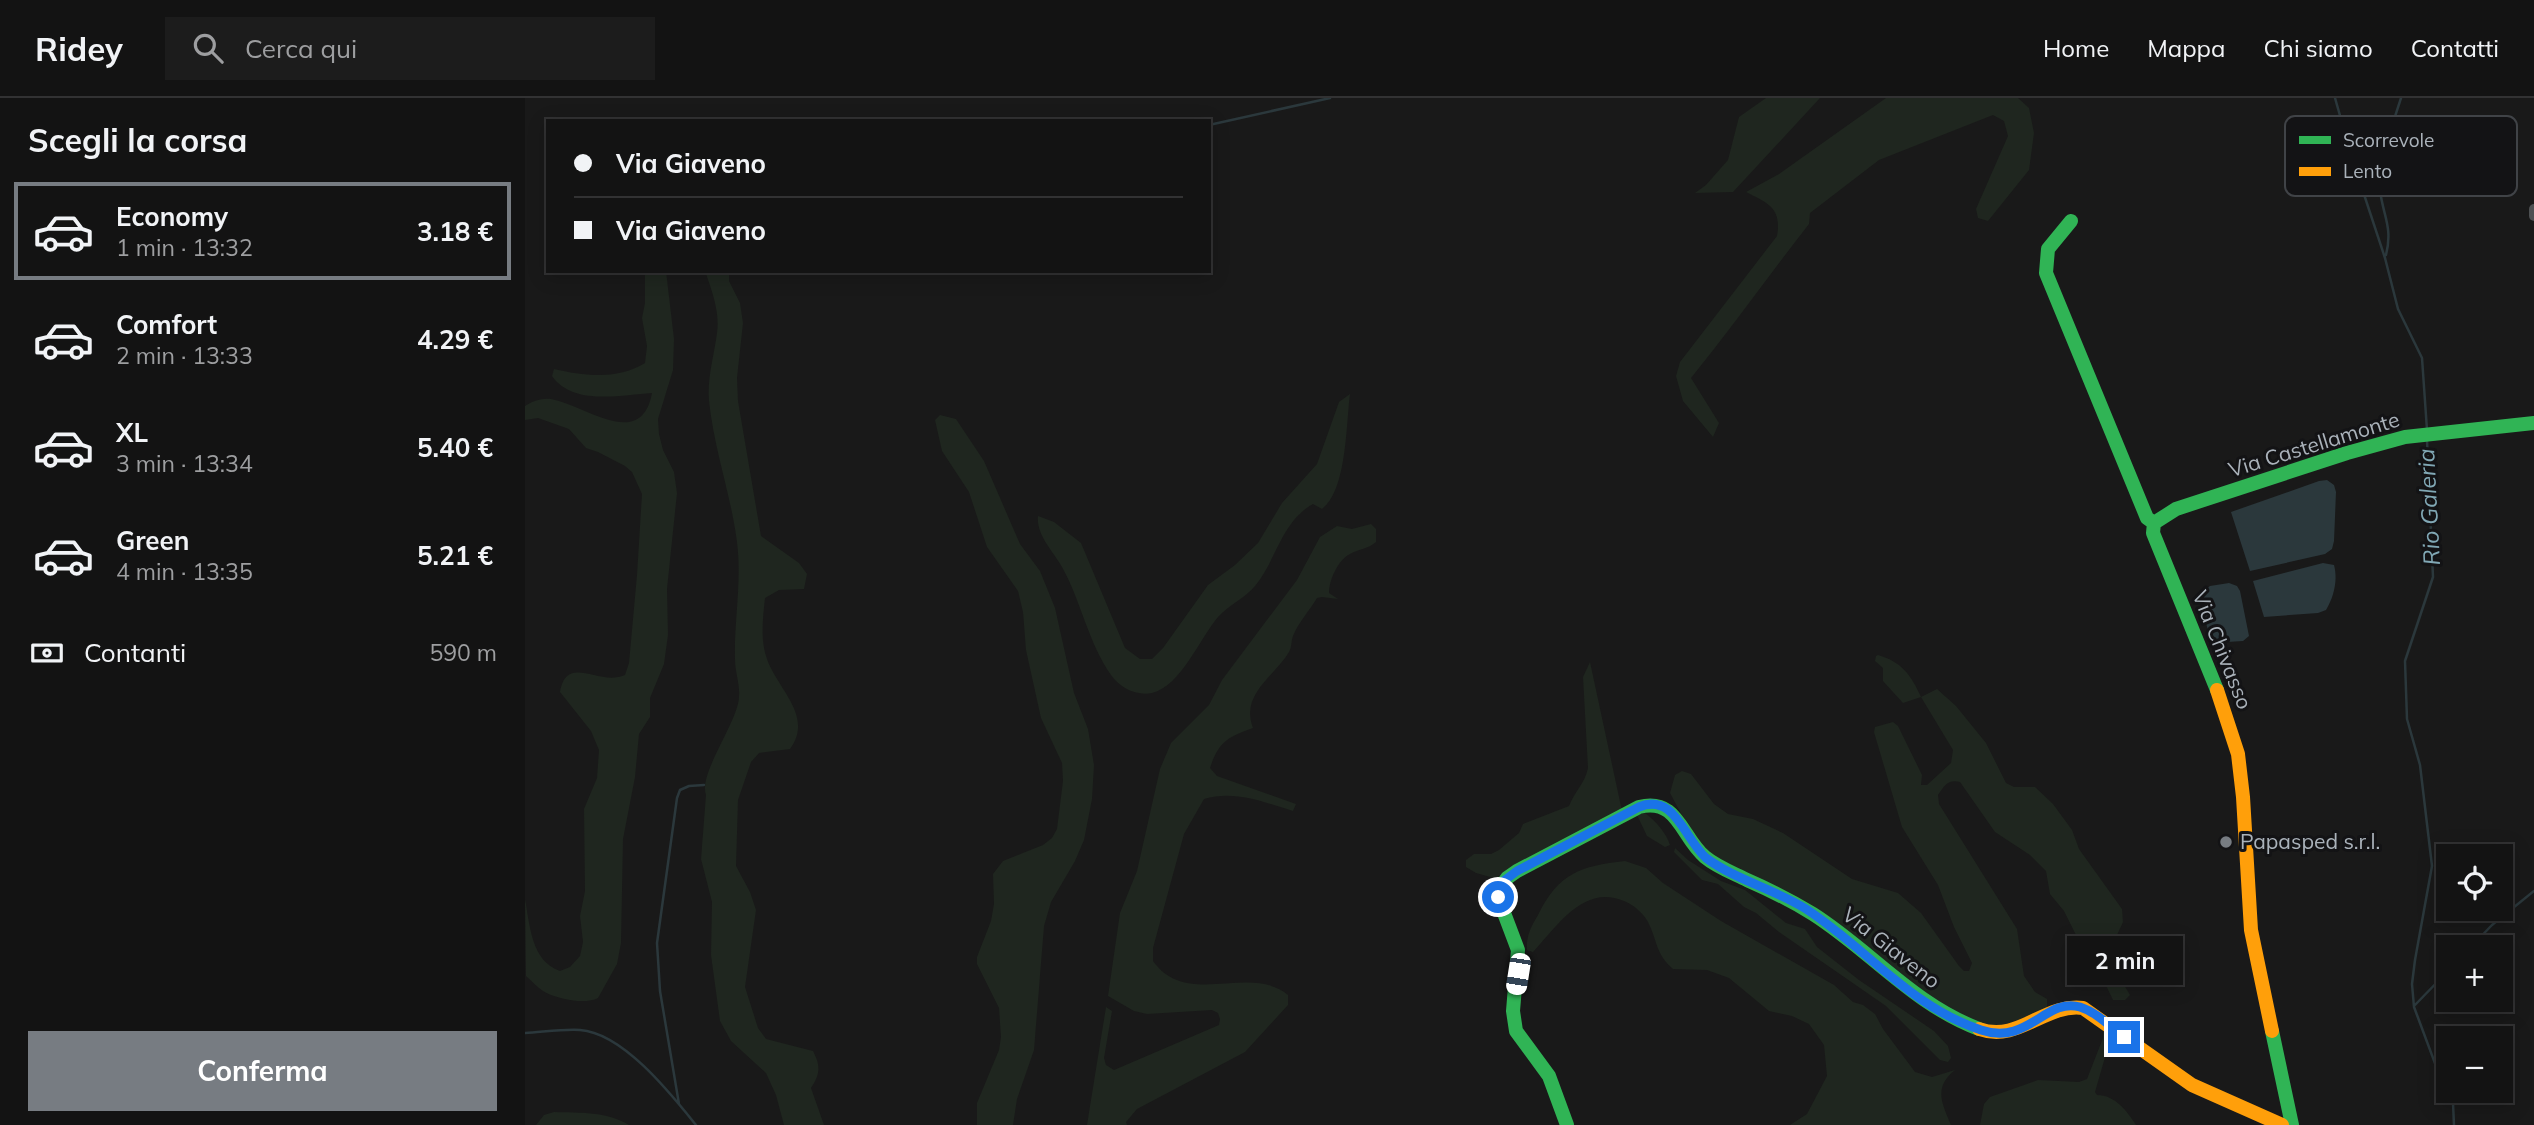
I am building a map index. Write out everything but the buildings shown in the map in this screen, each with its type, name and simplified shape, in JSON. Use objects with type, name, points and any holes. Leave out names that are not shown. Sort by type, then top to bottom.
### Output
[{"type":"street","points":[[2534,209],[2534,216]]},
{"type":"street","name":"Via Chivasso","points":[[2071,221],[2047,251],[2046,276],[2147,518],[2154,523],[2153,533],[2223,706],[2238,754],[2251,929],[2292,1125]]},
{"type":"street","name":"Via Castellamonte","points":[[2154,523],[2176,509],[2347,453],[2405,437],[2534,424]]},
{"type":"street","name":"Via Giaveno","points":[[1567,1125],[1552,1081],[1520,1040],[1514,1027],[1512,1015],[1519,961],[1518,948],[1513,930],[1501,907],[1499,889],[1507,878],[1517,871],[1633,810],[1655,803],[1668,808],[1695,847],[1711,862],[1806,910],[1919,998],[1944,1013],[1975,1028],[2003,1034],[2021,1029],[2060,1008],[2083,1008],[2192,1085],[2282,1125]]},
{"type":"shaded area","points":[[1766,98],[1820,98],[1733,192],[1695,193],[1706,185],[1728,160],[1739,117]]},
{"type":"shaded area","points":[[1886,98],[2018,98],[2029,108],[2034,133],[2029,170],[1988,221],[1978,218],[1976,209],[2008,136],[2004,121],[1993,115],[1879,160],[1810,213],[1809,224],[1691,378],[1719,423],[1713,437],[1683,401],[1676,376],[1680,362],[1777,236],[1777,219],[1772,208],[1746,192],[1779,174]]},
{"type":"shaded area","points":[[645,273],[666,273],[674,339],[673,370],[658,419],[663,450],[674,472],[677,493],[667,589],[668,635],[664,664],[650,698],[650,717],[639,734],[635,777],[623,839],[621,943],[617,964],[598,998],[578,1001],[549,994],[526,976],[525,899],[537,951],[550,966],[560,971],[570,967],[580,956],[583,942],[580,916],[585,891],[584,809],[597,778],[599,750],[591,731],[560,692],[569,675],[585,673],[615,678],[625,675],[629,663],[642,494],[632,472],[625,466],[586,448],[569,429],[538,418],[525,420],[525,406],[537,400],[551,399],[611,420],[625,422],[637,419],[646,410],[652,393],[584,395],[572,392],[552,376],[554,369],[601,375],[624,372],[645,363],[647,346],[642,318]]},
{"type":"shaded area","points":[[706,273],[729,273],[729,281],[740,303],[743,323],[737,378],[738,401],[761,536],[799,563],[807,574],[804,589],[779,590],[765,598],[763,645],[772,670],[792,703],[798,725],[790,749],[759,753],[751,762],[738,800],[736,866],[756,910],[745,987],[758,1028],[766,1039],[813,1051],[818,1070],[811,1088],[824,1125],[784,1125],[776,1095],[766,1073],[731,1041],[720,1021],[711,955],[712,902],[701,859],[705,785],[733,719],[739,696],[735,659],[739,572],[737,542],[709,401],[718,325],[715,302]]},
{"type":"shaded area","points":[[1350,394],[1341,472],[1330,500],[1322,509],[1313,504],[1293,521],[1255,586],[1218,617],[1172,681],[1162,689],[1146,694],[1134,692],[1119,684],[1096,649],[1069,580],[1042,536],[1038,516],[1054,522],[1081,543],[1125,648],[1140,659],[1152,659],[1163,648],[1208,585],[1258,543],[1282,503],[1317,464],[1339,402]]},
{"type":"shaded area","points":[[940,415],[956,419],[984,461],[1020,544],[1040,571],[1055,608],[1074,693],[1088,729],[1094,765],[1092,799],[1084,840],[1051,902],[1044,926],[1034,1050],[1017,1099],[1013,1125],[977,1125],[977,1103],[999,1050],[1001,1037],[999,1008],[977,964],[977,957],[991,921],[994,904],[993,874],[1003,861],[1043,845],[1052,838],[1057,829],[1063,781],[1062,763],[1041,718],[1026,650],[1023,612],[1018,591],[987,547],[969,492],[942,451],[935,420]]},
{"type":"shaded area","points":[[2327,480],[2334,485],[2336,492],[2332,549],[2325,554],[2250,571],[2231,512]]},
{"type":"shaded area","points":[[1371,524],[1376,529],[1376,542],[1350,554],[1338,566],[1332,577],[1329,593],[1338,599],[1317,598],[1295,631],[1289,652],[1255,696],[1250,716],[1253,728],[1226,741],[1217,752],[1210,768],[1217,776],[1296,804],[1293,811],[1238,796],[1204,799],[1184,834],[1153,948],[1153,961],[1167,975],[1183,982],[1256,983],[1273,986],[1288,995],[1288,1005],[1245,1052],[1137,1109],[1126,1122],[1127,1125],[1087,1125],[1106,1007],[1112,1011],[1104,1058],[1106,1065],[1114,1070],[1219,1025],[1218,1013],[1212,1010],[1147,1014],[1134,1011],[1108,996],[1120,913],[1137,871],[1160,769],[1171,743],[1209,705],[1222,680],[1297,580],[1320,537],[1337,526],[1352,529]]},
{"type":"shaded area","points":[[2323,563],[2334,565],[2336,577],[2326,610],[2264,617],[2253,581]]},
{"type":"shaded area","points":[[2229,583],[2237,586],[2240,591],[2249,636],[2243,641],[2211,643],[2199,594],[2210,586]]},
{"type":"shaded area","points":[[1878,655],[1905,670],[1921,697],[1903,703],[1883,681],[1883,668],[1875,661]]},
{"type":"shaded area","points":[[1590,662],[1622,811],[1501,880],[1476,873],[1466,867],[1466,860],[1474,854],[1491,854],[1499,850],[1519,833],[1523,824],[1569,806],[1582,783],[1588,768],[1583,677]]},
{"type":"shaded area","points":[[1937,689],[1956,706],[1986,743],[2006,783],[2014,787],[2035,787],[2053,804],[2072,830],[2079,849],[2122,909],[2123,922],[2112,946],[2111,961],[2122,962],[2117,973],[2130,995],[2125,1000],[2113,1000],[2064,911],[2050,894],[2046,871],[2030,855],[1995,832],[1960,782],[1949,782],[1944,786],[1938,795],[1939,804],[2017,929],[2024,976],[2035,992],[2047,999],[2047,1009],[2016,1024],[1982,1024],[1940,1005],[1712,855],[1691,832],[1670,793],[1675,775],[1682,771],[1691,774],[1714,804],[1728,814],[1753,819],[1783,833],[1852,879],[1898,893],[1921,913],[1959,966],[1964,971],[1969,971],[1972,963],[1954,927],[1938,885],[1902,827],[1874,732],[1875,727],[1893,722],[1898,726],[1922,775],[1921,785],[1927,785],[1951,763],[1953,750],[1921,697]]},
{"type":"shaded area","points":[[1645,813],[1653,819],[1670,845],[1665,847],[1647,836],[1637,815]]},
{"type":"shaded area","points":[[1675,848],[1688,860],[1721,881],[1745,890],[1786,923],[1805,929],[1817,947],[1859,980],[1934,1031],[1948,1046],[1951,1058],[1948,1062],[1940,1060],[1886,1006],[1744,907],[1718,884],[1702,880],[1674,852]]},
{"type":"shaded area","points":[[1625,861],[1646,868],[1663,883],[1721,921],[1834,985],[1853,1002],[1863,1005],[1875,1014],[1915,1072],[1932,1077],[1955,1070],[1944,1083],[1941,1096],[1951,1125],[1790,1125],[1807,1114],[1827,1076],[1824,1045],[1809,1024],[1792,1016],[1769,1011],[1729,978],[1707,970],[1673,969],[1660,952],[1646,919],[1624,901],[1610,897],[1596,898],[1584,903],[1562,920],[1533,952],[1527,950],[1528,936],[1533,924],[1546,901],[1563,881],[1583,869]]},
{"type":"shaded area","points":[[2107,1030],[2168,1075],[2114,1039],[2110,1040],[2095,1092],[2120,1105],[2136,1125],[1980,1125],[1984,1104],[1990,1097],[2038,1080],[2079,1082],[2087,1079],[2103,1032]]},
{"type":"shaded area","points":[[554,1112],[602,1115],[629,1125],[536,1125],[544,1115]]},
{"type":"waterway","points":[[1211,125],[1330,98]]},
{"type":"waterway","name":"Rio Galeria","points":[[2335,98],[2340,116]]},
{"type":"waterway","points":[[2396,116],[2401,98]]},
{"type":"waterway","name":"Rio Galeria","points":[[2365,196],[2398,309],[2422,358],[2427,430]]},
{"type":"waterway","points":[[2381,196],[2388,229],[2386,255]]},
{"type":"waterway","name":"Rio Galeria","points":[[2427,440],[2433,577],[2405,661],[2407,719],[2420,765],[2432,866],[2412,984],[2414,1007],[2453,1103],[2454,1125]]},
{"type":"waterway","points":[[679,1104],[660,991],[657,943],[677,798],[680,790],[704,785]]},
{"type":"waterway","points":[[2482,935],[2534,891]]},
{"type":"waterway","points":[[2414,1006],[2436,983]]},
{"type":"waterway","points":[[525,1033],[580,1030],[613,1042],[645,1067],[696,1125]]},
{"type":"traffic: fast","points":[[2071,221],[2048,249],[2046,273],[2147,518],[2154,523],[2153,533],[2217,690]]},
{"type":"traffic: fast","points":[[2154,523],[2176,509],[2347,453],[2405,437],[2534,423]]},
{"type":"traffic: fast","points":[[1567,1125],[1549,1076],[1516,1031],[1513,1011],[1518,950],[1501,905],[1499,889],[1507,878],[1517,871],[1639,807],[1652,805],[1671,813],[1697,849],[1710,861],[1813,914],[1933,1006],[1979,1029]]},
{"type":"traffic: fast","points":[[2272,1031],[2292,1125]]},
{"type":"traffic: slow","points":[[2217,690],[2238,754],[2251,930],[2272,1031]]},
{"type":"traffic: slow","points":[[1979,1029],[2007,1031],[2056,1011],[2083,1008],[2192,1085],[2282,1125]]},
{"type":"place","name":"Papasped s.r.l.","points":[[2226,842]]},
{"type":"route","points":[[1498,897],[1501,883],[1517,871],[1639,807],[1650,803],[1660,804],[1668,808],[1695,847],[1711,862],[1806,910],[1879,969],[1944,1013],[1975,1028],[2007,1034],[2060,1008],[2078,1006],[2094,1014],[2124,1037]]}]
